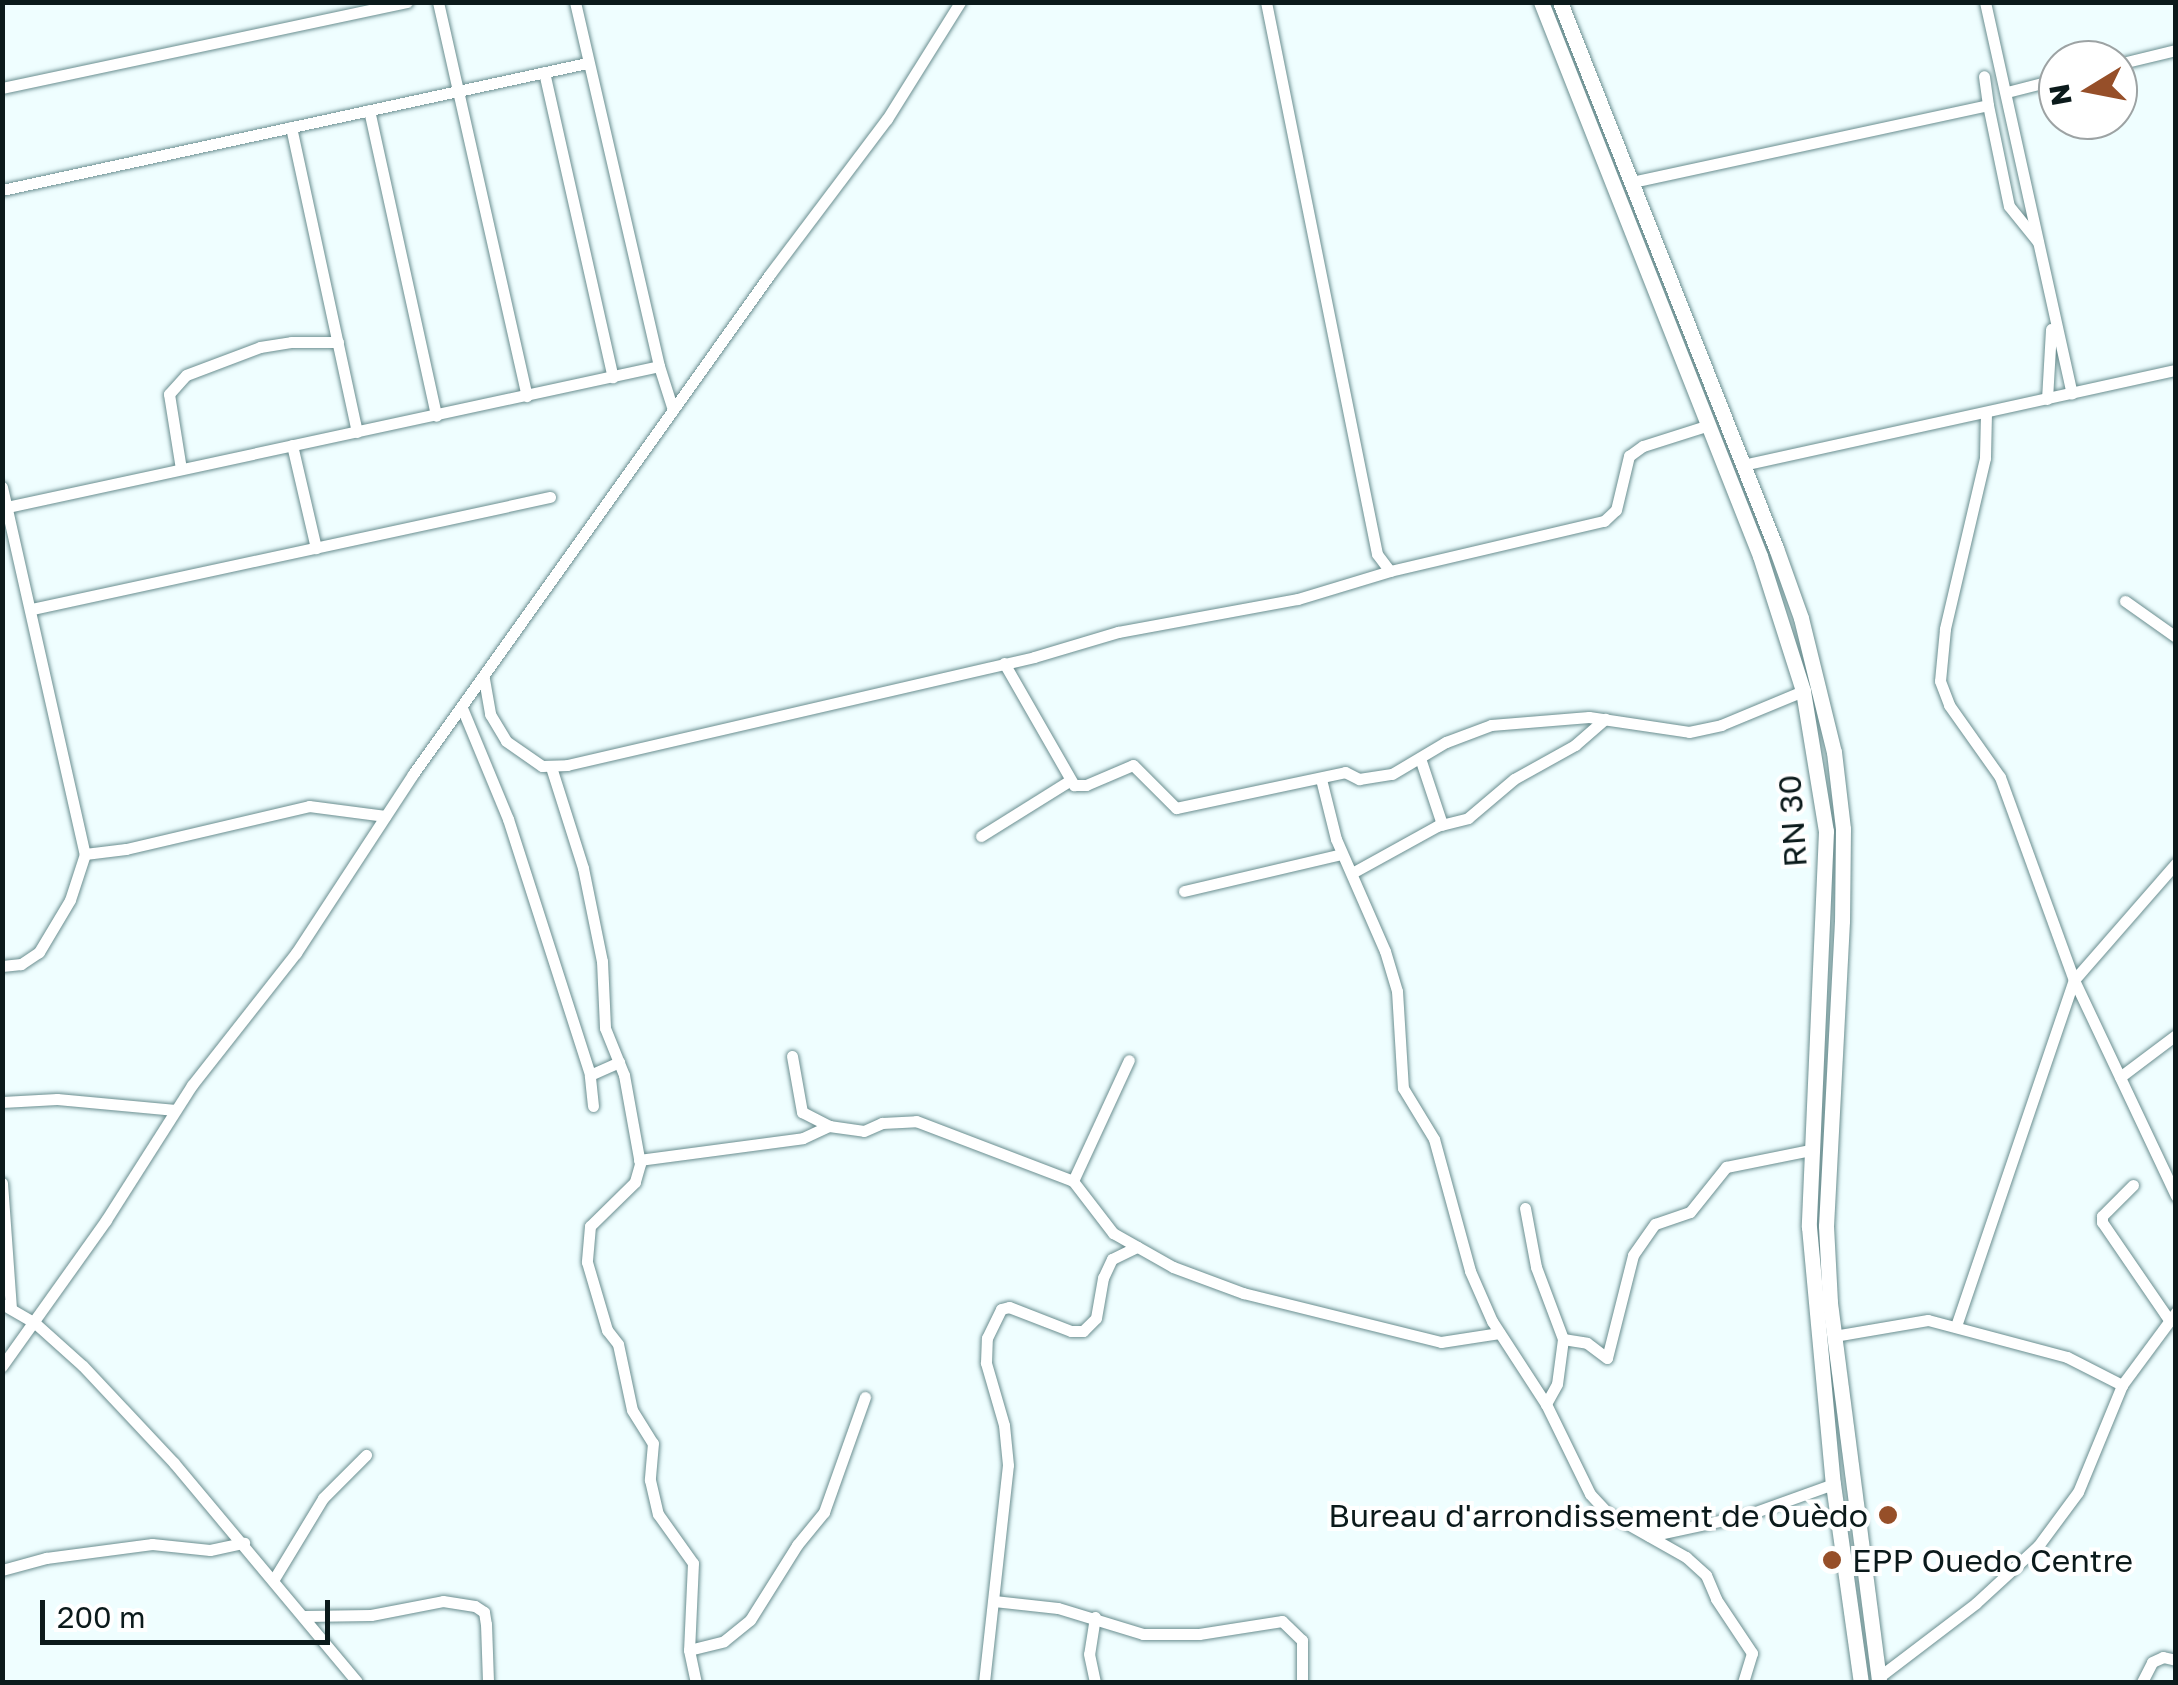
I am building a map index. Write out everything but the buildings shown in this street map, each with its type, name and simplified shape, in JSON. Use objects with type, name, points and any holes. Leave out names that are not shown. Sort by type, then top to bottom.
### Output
[{"type":"main road","name":"RN 30","points":[[1541,2],[1786,624],[1804,691],[1826,831],[1810,1150],[1814,1303],[1833,1484],[1861,1682]]},
{"type":"main road","name":"RN 30","points":[[1560,2],[1801,618],[1839,784],[1842,921],[1826,1226],[1834,1336],[1879,1680]]},
{"type":"street","points":[[2,88],[407,2]]},
{"type":"street","points":[[438,2],[528,396]]},
{"type":"street","points":[[575,2],[659,366],[673,410]]},
{"type":"street","points":[[2,1366],[35,1323],[175,1110],[268,992],[385,816],[673,410],[887,119],[960,2]]},
{"type":"street","points":[[1266,2],[1377,554],[1390,571]]},
{"type":"street","points":[[1984,2],[2072,393]]},
{"type":"street","points":[[2138,59],[2176,50]]},
{"type":"street","points":[[2,190],[587,63]]},
{"type":"street","points":[[544,72],[612,376]]},
{"type":"street","points":[[1984,76],[2009,206],[2023,229],[2039,243]]},
{"type":"street","points":[[2007,92],[2038,84]]},
{"type":"street","points":[[1632,182],[1988,105]]},
{"type":"street","points":[[369,110],[436,416]]},
{"type":"street","points":[[291,128],[357,432]]},
{"type":"street","points":[[2047,399],[2051,310]]},
{"type":"street","points":[[182,469],[170,394],[186,376],[260,347],[291,342],[338,342]]},
{"type":"street","points":[[7,506],[659,366]]},
{"type":"street","points":[[1743,465],[2176,370]]},
{"type":"street","points":[[1986,413],[1985,458],[1945,629],[1940,681],[1950,705],[2000,778],[2074,980],[2176,1196]]},
{"type":"street","points":[[551,768],[1004,663],[1118,632],[1298,599],[1390,571],[1604,520],[1616,510],[1629,456],[1643,446],[1706,426]]},
{"type":"street","points":[[292,445],[316,548]]},
{"type":"street","points":[[2,486],[84,854],[70,900],[39,952],[21,964],[2,966]]},
{"type":"street","points":[[32,609],[550,497]]},
{"type":"street","points":[[2125,601],[2176,638]]},
{"type":"street","points":[[1004,663],[1070,782]]},
{"type":"street","points":[[484,678],[490,714],[506,741],[551,768],[583,868],[602,961],[605,1028],[619,1062],[639,1160],[635,1182],[594,1218],[586,1249],[607,1330],[618,1344],[632,1410],[654,1443],[650,1480],[654,1502],[664,1527],[693,1563],[689,1650],[696,1682]]},
{"type":"street","points":[[981,836],[1070,782],[1086,785],[1133,765],[1167,804],[1189,808],[1345,772],[1360,780],[1387,776],[1446,742],[1491,726],[1605,719],[1689,732],[1721,726],[1804,691]]},
{"type":"street","points":[[462,708],[482,749],[590,1075],[593,1106]]},
{"type":"street","points":[[482,749],[490,714]]},
{"type":"street","points":[[1352,873],[1442,824],[1475,814],[1514,779],[1575,746],[1605,719]]},
{"type":"street","points":[[1420,758],[1442,824]]},
{"type":"street","points":[[1321,779],[1342,854],[1397,991],[1403,1088],[1434,1138],[1470,1271],[1498,1333],[1546,1404],[1590,1494],[1608,1514],[1686,1556],[1706,1575],[1726,1616],[1750,1645],[1753,1658],[1743,1682]]},
{"type":"street","points":[[84,854],[126,849],[309,806],[385,816]]},
{"type":"street","points":[[1184,891],[1342,854]]},
{"type":"street","points":[[1956,1326],[2074,980],[2176,862]]},
{"type":"street","points":[[2120,1077],[2176,1036]]},
{"type":"street","points":[[792,1056],[802,1112],[829,1126],[864,1131],[882,1123],[916,1121],[1073,1181],[1106,1227],[1174,1267],[1243,1292],[1412,1337],[1441,1342],[1498,1333]]},
{"type":"street","points":[[1073,1181],[1129,1060]]},
{"type":"street","points":[[590,1075],[619,1062]]},
{"type":"street","points":[[2,1102],[56,1099],[175,1110]]},
{"type":"street","points":[[639,1160],[803,1138],[829,1126]]},
{"type":"street","points":[[1563,1339],[1587,1343],[1607,1358],[1633,1255],[1655,1224],[1690,1212],[1726,1167],[1810,1150]]},
{"type":"street","points":[[2,1183],[7,1307],[35,1323],[83,1366],[244,1543],[357,1682]]},
{"type":"street","points":[[1879,1680],[1976,1603],[2038,1546],[2078,1492],[2122,1385],[2172,1316],[2102,1222],[2102,1216],[2132,1185]]},
{"type":"street","points":[[1525,1208],[1536,1267],[1563,1339],[1555,1392],[1546,1404]]},
{"type":"street","points":[[984,1682],[1008,1465],[1004,1425],[989,1383],[987,1338],[1001,1310],[1009,1307],[1072,1331],[1084,1330],[1096,1318],[1102,1278],[1112,1258],[1137,1246]]},
{"type":"street","points":[[1834,1336],[1928,1320],[2067,1358],[2122,1385]]},
{"type":"street","points":[[689,1650],[737,1634],[750,1620],[797,1545],[824,1512],[866,1398]]},
{"type":"street","points":[[274,1580],[323,1498],[366,1456]]},
{"type":"street","points":[[1649,1536],[1747,1515],[1833,1484]]},
{"type":"street","points":[[2,1570],[46,1558],[152,1544],[210,1550],[244,1543]]},
{"type":"street","points":[[306,1616],[371,1615],[443,1601],[476,1606],[484,1612],[486,1624],[488,1682]]},
{"type":"street","points":[[994,1601],[1058,1608],[1131,1632],[1155,1634],[1198,1634],[1286,1622],[1302,1640],[1302,1682]]},
{"type":"street","points":[[1094,1617],[1089,1654],[1095,1682]]},
{"type":"street","points":[[2142,1682],[2152,1662],[2163,1657],[2176,1660]]},
{"type":"place","name":"Bureau d'arrondissement de Ouèdo","points":[[1888,1515]]},
{"type":"place","name":"EPP Ouedo Centre","points":[[1832,1560]]}]
